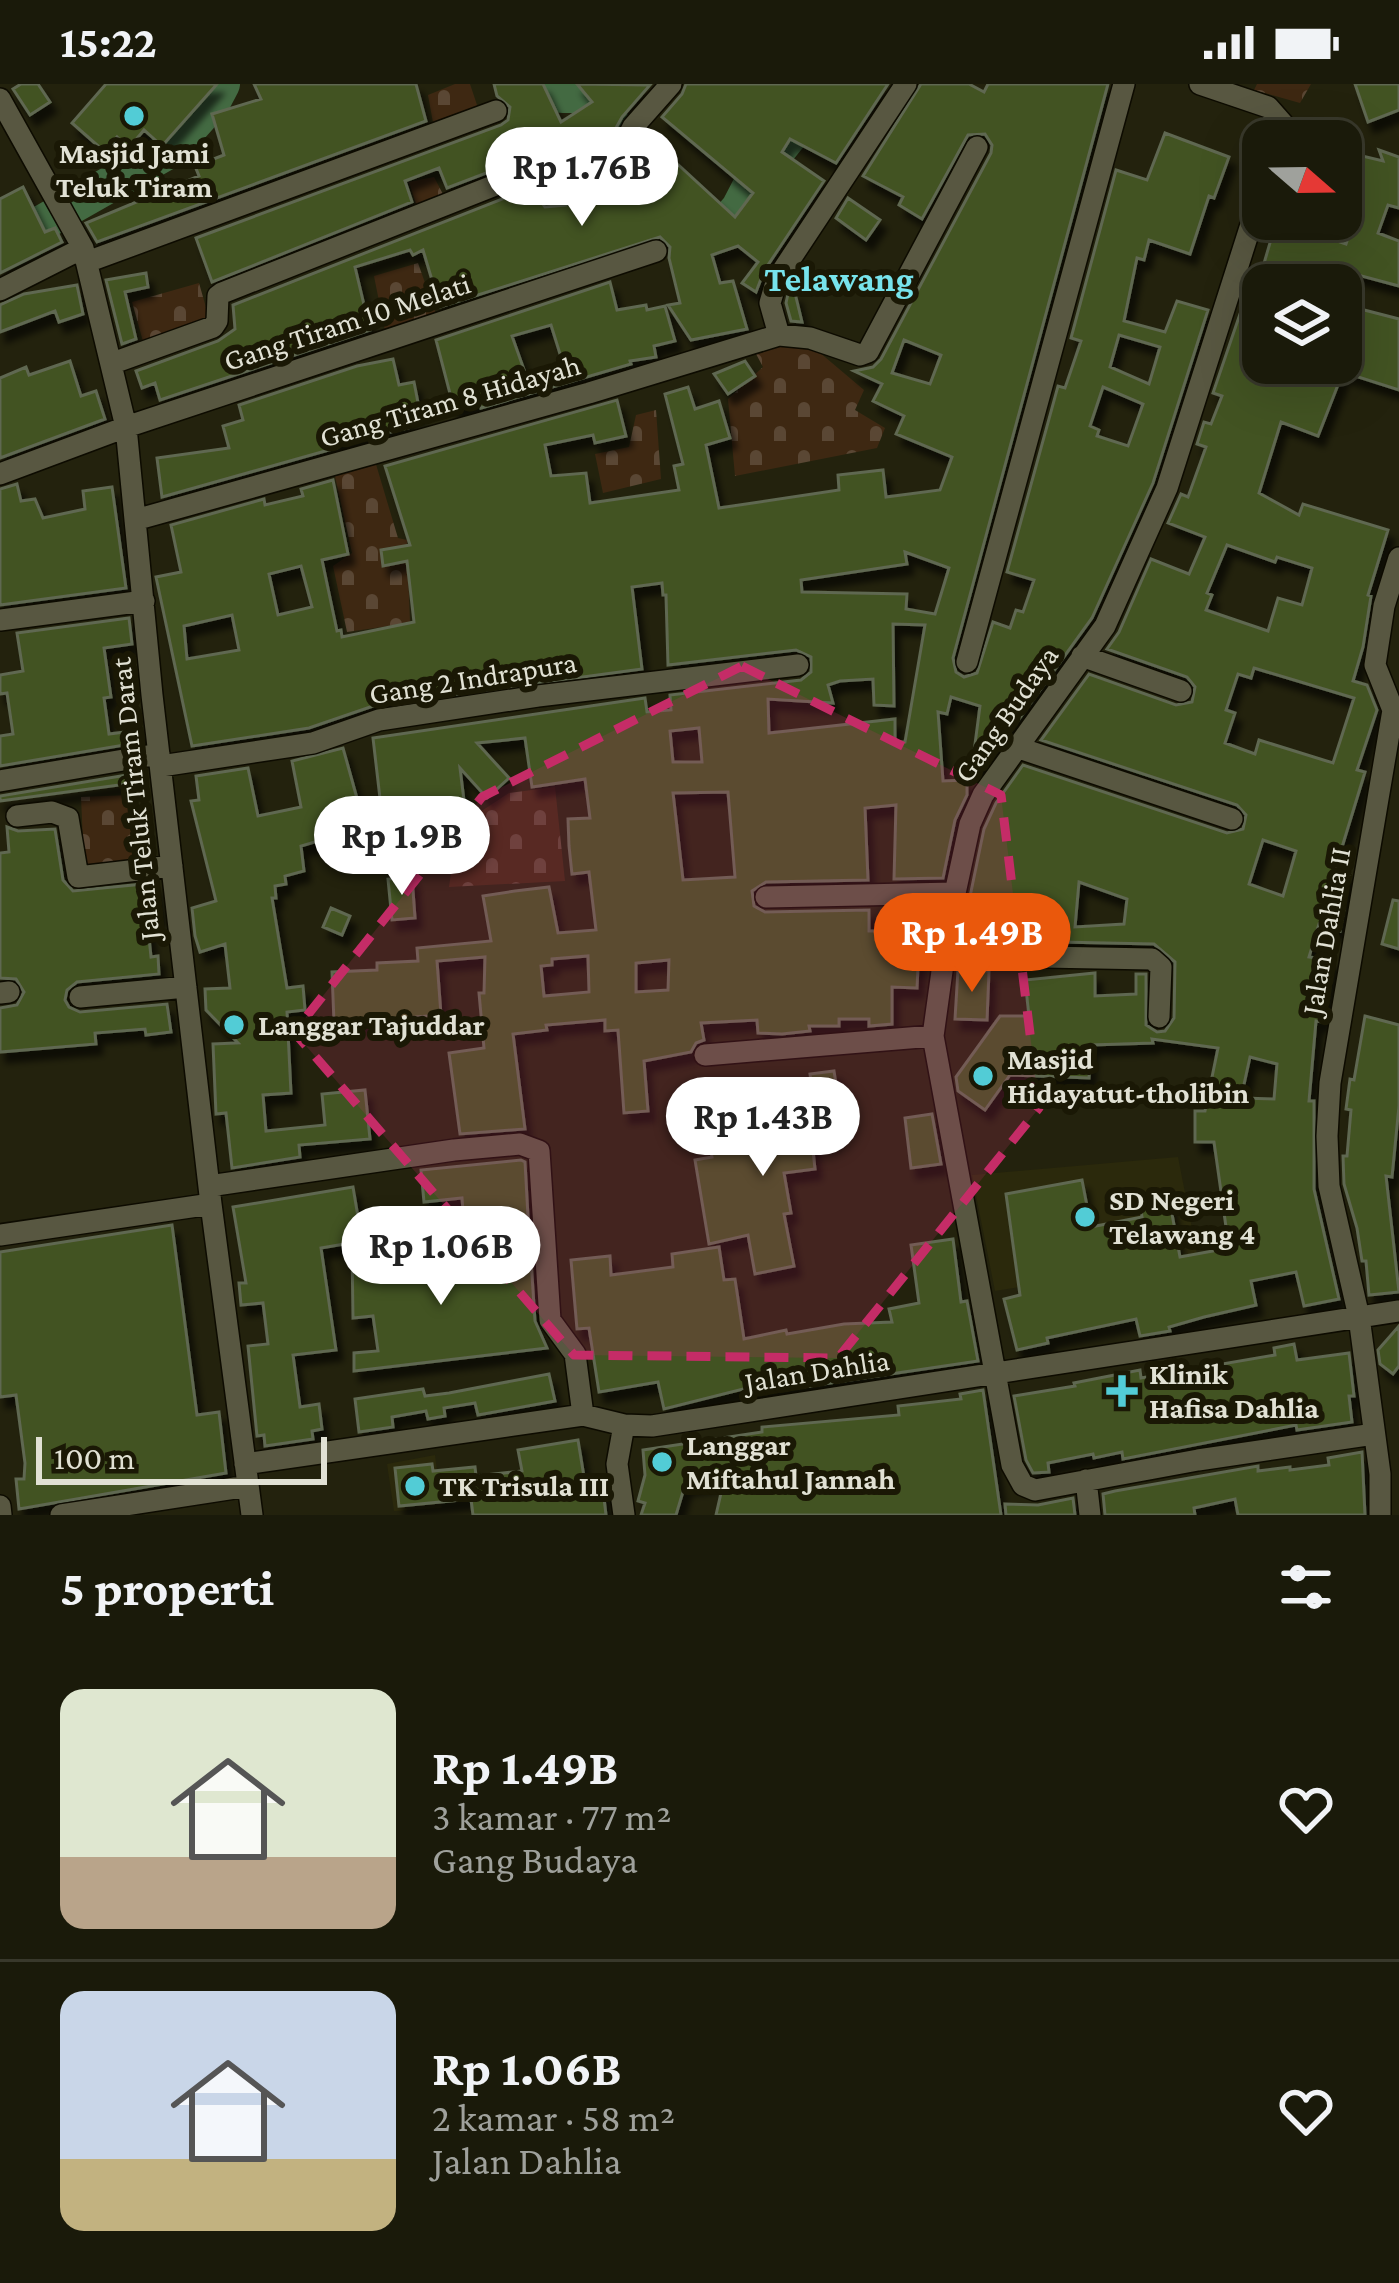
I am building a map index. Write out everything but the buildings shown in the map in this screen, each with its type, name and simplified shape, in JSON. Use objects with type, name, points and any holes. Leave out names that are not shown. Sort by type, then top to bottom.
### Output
[{"type":"street","points":[[906,84],[777,280],[770,303],[779,335],[810,338],[860,355],[868,352],[977,147]]},
{"type":"street","points":[[967,662],[1124,84]]},
{"type":"street","points":[[1200,84],[1268,107],[1279,120]]},
{"type":"street","points":[[113,363],[212,327],[222,293],[536,169],[554,194],[626,142],[666,85]]},
{"type":"street","name":"Jalan Teluk Tiram Darat","points":[[0,100],[85,255],[126,427],[210,1195],[252,1515]]},
{"type":"street","points":[[0,290],[85,255],[496,111]]},
{"type":"street","name":"Gang Budaya","points":[[1246,240],[1167,488],[1105,626],[983,795],[970,824],[933,1036],[1012,1466],[1019,1481],[1035,1490],[1374,1434]]},
{"type":"street","name":"Gang Tiram 10 Melati","points":[[0,474],[126,427],[656,251]]},
{"type":"street","name":"Gang Tiram 8 Hidayah","points":[[135,520],[779,335]]},
{"type":"street","name":"Jalan Dahlia II","points":[[1380,1515],[1359,1317],[1329,1186],[1327,1136],[1330,1083],[1393,710],[1376,665],[1384,606],[1399,559]]},
{"type":"street","points":[[0,620],[144,601]]},
{"type":"street","points":[[1082,656],[1181,692]]},
{"type":"street","name":"Gang 2 Indrapura","points":[[0,782],[314,742],[379,720],[538,695],[798,665]]},
{"type":"street","points":[[1018,748],[1232,819]]},
{"type":"street","points":[[17,816],[52,812],[68,818],[78,877],[172,866]]},
{"type":"street","points":[[766,897],[955,892]]},
{"type":"street","points":[[944,955],[1152,959],[1161,967],[1159,1017]]},
{"type":"street","points":[[80,998],[186,987]]},
{"type":"street","points":[[705,1054],[933,1036]]},
{"type":"street","points":[[0,1235],[476,1148],[520,1144],[539,1151],[550,1320],[575,1354],[583,1415]]},
{"type":"street","name":"Jalan Dahlia","points":[[61,1515],[246,1475],[583,1415],[652,1426],[1399,1311]]},
{"type":"street","points":[[624,1515],[617,1464],[625,1425]]},
{"type":"street","points":[[1087,1480],[1090,1515]]},
{"type":"street","points":[[0,1506],[1,1515]]},
{"type":"highlighted area","points":[[742,666],[1001,795],[1039,1108],[838,1358],[574,1355],[294,1032],[482,797]]},
{"type":"shaded area","name":"SD Negeri Telawang 4","points":[[1178,1157],[1198,1259],[995,1291],[972,1175]]},
{"type":"shaded area","name":"TK Trisula III","points":[[435,1455],[442,1508],[394,1511],[387,1464]]},
{"type":"green space","points":[[455,84],[470,84],[479,111],[434,128],[428,95]]},
{"type":"green space","points":[[1257,84],[1311,84],[1300,103],[1254,90]]},
{"type":"green space","points":[[434,177],[446,200],[419,213],[409,182]]},
{"type":"green space","points":[[418,263],[437,317],[386,336],[374,276]]},
{"type":"green space","points":[[199,283],[211,325],[144,345],[132,302]]},
{"type":"green space","points":[[806,341],[864,390],[855,410],[885,428],[877,448],[735,476],[728,399],[763,367],[755,352]]},
{"type":"green space","points":[[656,410],[661,479],[603,493],[595,454],[629,447],[636,415]]},
{"type":"green space","points":[[375,461],[398,538],[407,540],[410,623],[347,632],[333,566],[352,553],[335,476]]},
{"type":"green space","points":[[555,787],[565,881],[449,887],[457,832],[469,831],[472,813],[509,793]]},
{"type":"green space","points":[[130,795],[133,864],[84,865],[81,797]]},
{"type":"waterway","points":[[0,247],[170,150],[212,103],[222,84]]},
{"type":"waterway","points":[[555,84],[562,95],[584,95],[597,105],[673,201],[683,225],[725,224],[753,181],[831,84]]},
{"type":"place","name":"Masjid Jami Teluk Tiram","points":[[134,116]]},
{"type":"place","name":"Langgar Tajuddar","points":[[234,1025]]},
{"type":"place","name":"Masjid Hidayatut-tholibin","points":[[983,1076]]},
{"type":"place","name":"SD Negeri Telawang 4","points":[[1085,1217]]},
{"type":"place","name":"Klinik Hafisa Dahlia","points":[[1122,1391]]},
{"type":"place","name":"Langgar Miftahul Jannah","points":[[662,1462]]},
{"type":"place","name":"TK Trisula III","points":[[415,1486]]},
{"type":"district","name":"Telawang","points":[[839,278]]}]
